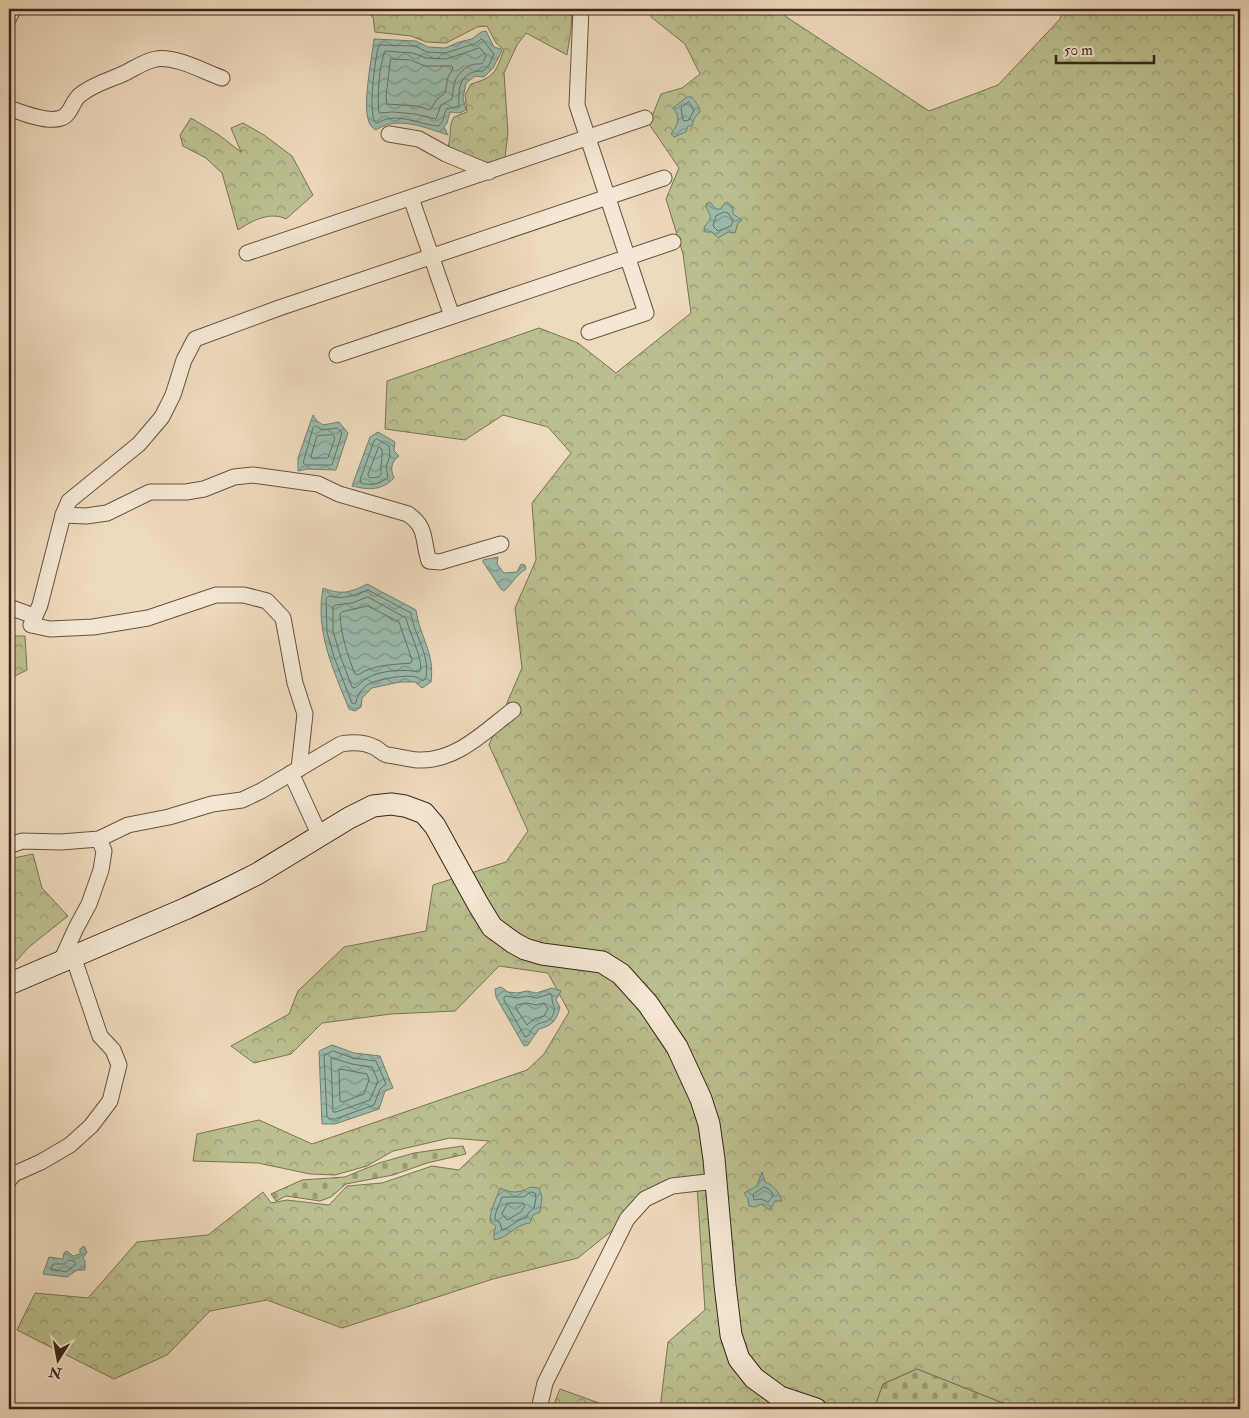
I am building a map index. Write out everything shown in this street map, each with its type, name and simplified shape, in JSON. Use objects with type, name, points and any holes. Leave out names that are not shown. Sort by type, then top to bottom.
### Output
[{"type":"street","points":[[9,18],[13,9]]},
{"type":"street","points":[[581,9],[577,105],[646,313],[589,332]]},
{"type":"street","points":[[9,108],[31,116],[63,118],[80,95],[100,82],[157,58],[171,59],[222,78]]},
{"type":"street","points":[[247,253],[645,118]]},
{"type":"street","points":[[389,134],[419,139],[446,154],[488,172]]},
{"type":"street","points":[[320,836],[295,771],[305,714],[295,684],[283,618],[267,601],[244,594],[216,595],[148,618],[92,626],[50,629],[32,625],[40,605],[63,515],[69,501],[139,444],[162,417],[173,395],[184,360],[195,338],[664,178]]},
{"type":"street","points":[[411,198],[452,316]]},
{"type":"street","points":[[337,355],[673,242]]},
{"type":"street","points":[[63,515],[86,516],[107,513],[150,492],[186,492],[204,489],[234,477],[253,475],[318,484],[338,494],[408,514],[417,520],[423,531],[426,552],[430,561],[440,562],[501,544]]},
{"type":"street","points":[[9,607],[34,616]]},
{"type":"street","points":[[9,846],[22,840],[61,842],[99,839],[128,825],[169,818],[212,804],[242,800],[340,744],[354,742],[375,747],[384,754],[417,760],[435,759],[454,753],[469,744],[513,710]]},
{"type":"street","points":[[9,984],[225,890],[257,874],[349,818],[373,806],[391,804],[424,813],[436,826],[492,926],[514,944],[525,949],[542,954],[602,962],[621,974],[648,1004],[677,1047],[692,1078],[709,1124],[731,1335],[739,1359],[754,1378],[780,1397],[816,1409]]},
{"type":"street","points":[[9,1180],[14,1174],[41,1162],[70,1145],[91,1126],[110,1101],[119,1065],[113,1050],[100,1036],[67,959],[76,928],[89,904],[101,870],[104,851],[99,839]]},
{"type":"street","points":[[539,1409],[546,1383],[627,1219],[645,1199],[672,1186],[716,1181]]},
{"type":"green space","points":[[362,9],[572,9],[567,55],[526,33],[517,45],[504,73],[508,132],[505,158],[484,164],[448,146],[451,124],[454,117],[467,112],[465,95],[471,84],[485,79],[493,73],[504,50],[496,43],[487,26],[477,27],[446,43],[426,42],[411,36],[375,32],[373,17]]},
{"type":"green space","points":[[651,9],[778,9],[785,16],[929,111],[998,85],[1060,19],[1063,9],[1240,9],[1240,1409],[1018,1409],[917,1369],[883,1384],[874,1409],[660,1409],[668,1342],[705,1310],[697,1186],[660,1192],[578,1258],[493,1279],[342,1328],[267,1300],[210,1311],[167,1355],[114,1379],[17,1330],[35,1293],[88,1298],[137,1242],[208,1235],[263,1192],[271,1203],[287,1200],[329,1205],[347,1186],[382,1183],[432,1166],[459,1170],[489,1141],[450,1138],[393,1151],[367,1166],[335,1175],[310,1174],[258,1163],[193,1161],[197,1134],[259,1120],[312,1144],[527,1070],[544,1054],[569,1012],[548,973],[499,966],[455,1011],[391,1014],[322,1023],[291,1054],[254,1063],[231,1046],[289,1014],[298,991],[344,947],[426,931],[433,885],[506,862],[528,831],[489,745],[522,668],[515,608],[536,560],[532,503],[571,453],[548,427],[503,415],[465,440],[385,429],[387,381],[539,328],[578,343],[616,373],[691,313],[683,254],[666,199],[679,168],[649,124],[661,94],[682,88],[700,74],[685,44],[651,17]]},
{"type":"green space","points":[[191,118],[219,135],[241,152],[231,128],[243,123],[264,135],[292,156],[313,195],[286,219],[274,216],[261,218],[238,230],[222,173],[206,158],[183,146],[180,135]]},
{"type":"green space","points":[[12,636],[25,636],[27,670],[9,679],[9,643]]},
{"type":"green space","points":[[33,854],[42,888],[68,916],[29,947],[9,969],[9,859]]},
{"type":"green space","points":[[463,1146],[466,1154],[427,1163],[393,1175],[346,1184],[331,1197],[320,1201],[286,1196],[276,1201],[271,1194],[302,1180],[345,1177],[379,1163],[414,1153]]},
{"type":"green space","points":[[917,1369],[1018,1409],[874,1409],[883,1384]]},
{"type":"green space","points":[[560,1389],[599,1403],[605,1409],[552,1409]]},
{"type":"water","points":[[486,31],[494,47],[502,51],[493,68],[484,77],[475,76],[466,83],[463,98],[466,110],[460,113],[450,112],[444,127],[448,135],[412,124],[393,123],[376,130],[371,126],[367,115],[367,105],[368,81],[374,39],[416,41],[428,47],[445,48],[472,39],[481,32]]},
{"type":"water","points":[[687,97],[692,97],[700,112],[695,117],[692,126],[688,126],[686,132],[674,137],[671,134],[678,118],[673,108]]},
{"type":"water","points":[[710,202],[716,209],[721,209],[727,202],[733,207],[733,214],[742,220],[738,223],[735,233],[728,232],[718,238],[712,232],[705,232],[704,227],[710,220],[706,204]]},
{"type":"water","points":[[313,415],[323,425],[339,422],[348,433],[336,470],[307,469],[298,471],[298,458]]},
{"type":"water","points":[[378,432],[395,442],[394,451],[399,456],[392,466],[394,478],[384,485],[374,488],[352,486],[370,437]]},
{"type":"water","points":[[498,557],[497,564],[504,573],[517,572],[521,564],[525,565],[526,569],[504,591],[483,562],[483,560]]},
{"type":"water","points":[[367,584],[416,610],[431,662],[431,682],[422,688],[415,682],[400,682],[372,688],[362,698],[361,707],[355,711],[349,709],[327,650],[323,635],[321,604],[323,588],[335,592],[345,592]]},
{"type":"water","points":[[501,987],[508,992],[517,993],[527,991],[536,993],[552,988],[561,991],[556,1000],[560,1007],[555,1019],[551,1024],[539,1029],[528,1045],[524,1046],[496,997],[495,989]]},
{"type":"water","points":[[332,1045],[354,1053],[380,1056],[393,1088],[385,1091],[379,1109],[335,1124],[322,1124],[319,1051]]},
{"type":"water","points":[[762,1172],[765,1182],[776,1190],[782,1201],[775,1201],[770,1210],[761,1204],[755,1207],[749,1206],[748,1199],[744,1193],[757,1186]]},
{"type":"water","points":[[530,1187],[539,1188],[542,1197],[540,1212],[533,1215],[530,1223],[520,1226],[504,1237],[494,1240],[496,1226],[490,1222],[490,1218],[500,1188],[515,1192]]},
{"type":"water","points":[[84,1246],[87,1252],[83,1258],[85,1270],[77,1270],[67,1277],[43,1274],[49,1257],[63,1259],[64,1253],[67,1251],[73,1256],[80,1254],[80,1249]]}]
